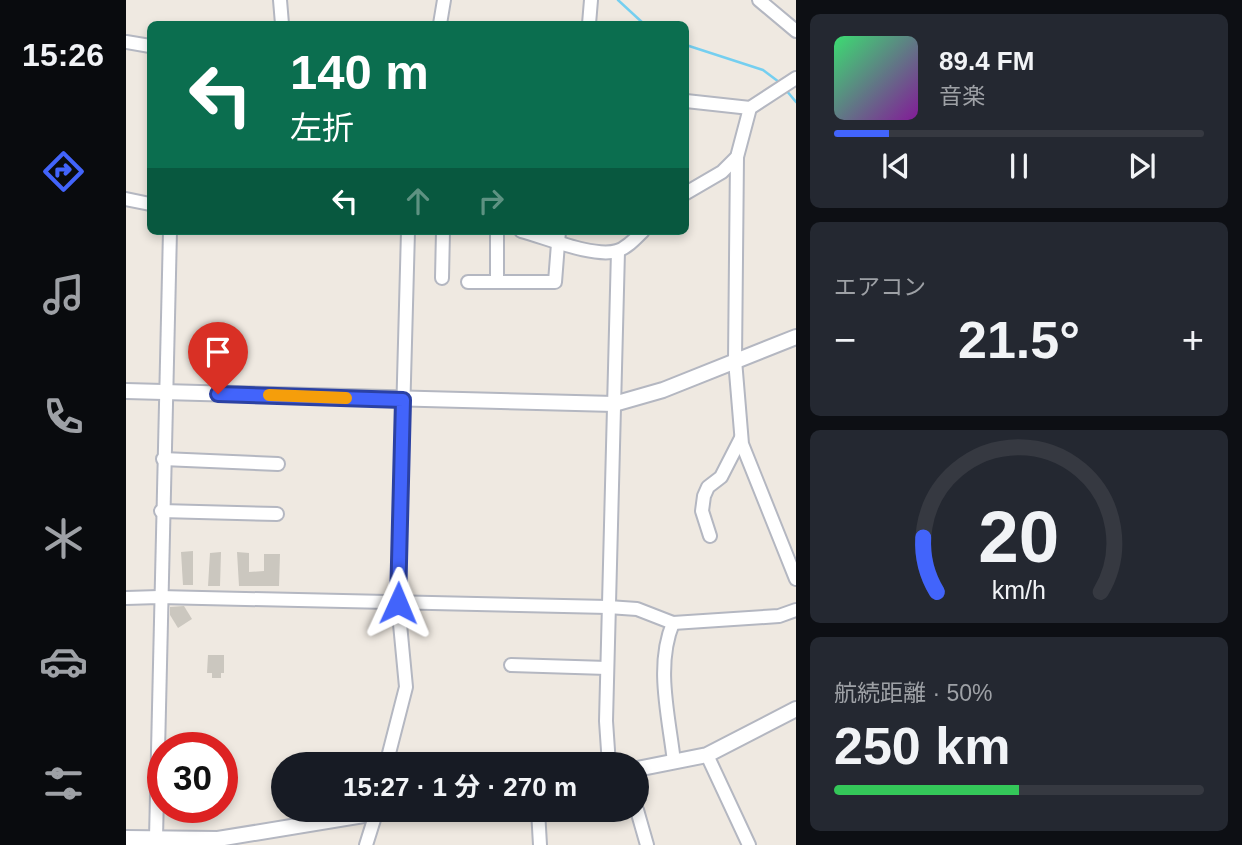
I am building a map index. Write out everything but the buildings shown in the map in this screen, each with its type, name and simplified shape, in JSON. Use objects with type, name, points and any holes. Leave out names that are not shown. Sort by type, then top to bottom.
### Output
[{"type":"street","points":[[280,0],[282,21]]},
{"type":"street","points":[[440,21],[444,0]]},
{"type":"street","points":[[589,21],[591,0]]},
{"type":"street","points":[[759,0],[775,5],[796,32]]},
{"type":"street","points":[[126,42],[147,46]]},
{"type":"street","points":[[689,102],[755,103],[796,78]]},
{"type":"street","points":[[755,103],[737,158],[735,360],[741,438],[796,579]]},
{"type":"street","points":[[689,191],[722,172],[737,158]]},
{"type":"street","points":[[126,199],[147,203]]},
{"type":"street","points":[[156,838],[159,597],[170,235]]},
{"type":"street","points":[[389,752],[406,687],[398,603],[408,235]]},
{"type":"street","points":[[442,278],[443,235]]},
{"type":"street","points":[[497,235],[497,282]]},
{"type":"street","points":[[468,282],[555,282],[558,237],[606,252],[618,251],[638,235]]},
{"type":"street","points":[[609,752],[608,607],[618,251]]},
{"type":"street","points":[[126,391],[614,404],[663,390],[796,337]]},
{"type":"street","points":[[710,536],[702,511],[704,496],[708,487],[721,477],[741,438]]},
{"type":"street","points":[[163,459],[278,464]]},
{"type":"street","points":[[162,511],[277,514]]},
{"type":"street","points":[[126,598],[608,607],[637,610],[673,623],[779,616],[796,610]]},
{"type":"street","points":[[673,623],[665,642],[663,667],[674,762]]},
{"type":"street","points":[[512,666],[607,668]]},
{"type":"street","points":[[649,767],[707,755],[796,709]]},
{"type":"street","points":[[707,755],[749,845]]},
{"type":"street","points":[[126,838],[218,842],[324,822]]},
{"type":"street","points":[[366,845],[374,822]]},
{"type":"street","points":[[539,822],[540,845]]},
{"type":"street","points":[[640,822],[647,845]]},
{"type":"waterway","points":[[618,0],[641,21]]},
{"type":"waterway","points":[[689,46],[763,70],[779,82]]},
{"type":"waterway","points":[[786,90],[796,102]]},
{"type":"slow traffic","points":[[269,395],[346,398]]},
{"type":"route","points":[[218,394],[403,400],[398,603]]}]
